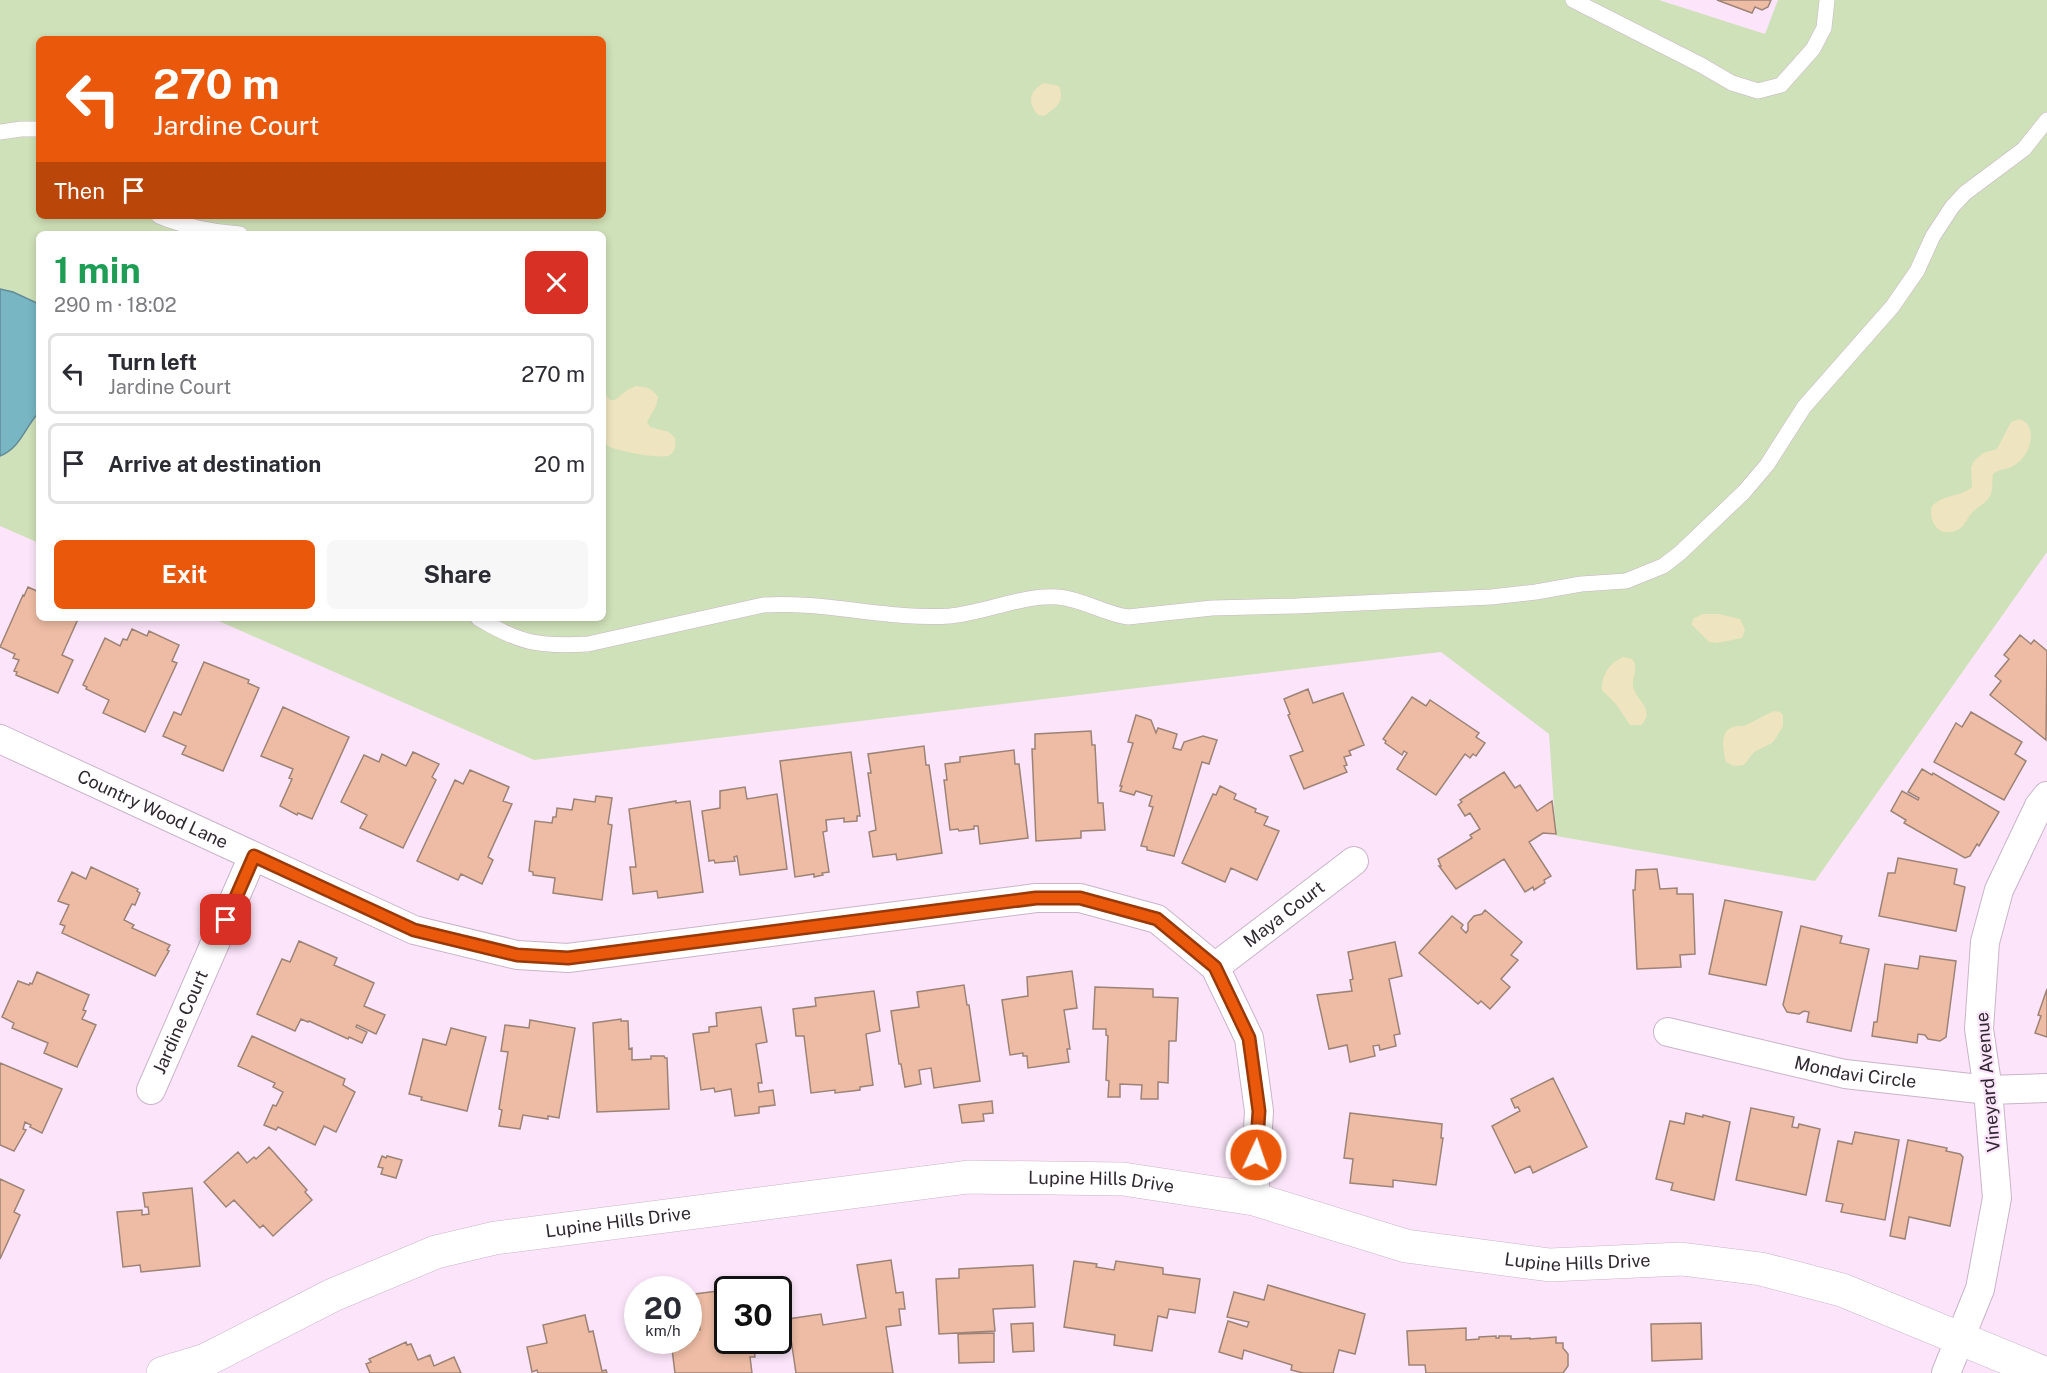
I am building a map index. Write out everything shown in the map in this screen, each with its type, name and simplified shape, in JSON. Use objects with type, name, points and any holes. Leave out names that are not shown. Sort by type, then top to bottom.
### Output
[{"type":"street","name":"Country Wood Lane","points":[[0,739],[414,930],[517,955],[568,958],[1036,898],[1080,898],[1157,919],[1215,967],[1249,1038],[1259,1111],[1254,1199]]},
{"type":"street","name":"Vineyard Avenue","points":[[1946,1373],[1980,1289],[1998,1198],[1988,1090],[1979,1029],[1985,942],[1999,890],[2039,806],[2047,796]]},
{"type":"street","name":"Jardine Court","points":[[151,1090],[254,856]]},
{"type":"street","name":"Maya Court","points":[[1215,967],[1354,861]]},
{"type":"street","name":"Mondavi Circle","points":[[1668,1032],[1845,1074],[1988,1090],[2047,1088]]},
{"type":"street","name":"Lupine Hills Drive","points":[[163,1373],[206,1360],[333,1295],[436,1252],[495,1238],[968,1178],[1123,1179],[1254,1199],[1406,1246],[1550,1265],[1681,1259],[1761,1269],[1842,1290],[2044,1373]]},
{"type":"lane","points":[[1572,0],[1732,83],[1758,91],[1781,85],[1813,49],[1824,28],[1827,0]]},
{"type":"lane","points":[[483,621],[516,639],[538,644],[566,645],[588,644],[763,605],[789,603],[888,614],[950,616],[977,613],[1032,599],[1056,597],[1078,600],[1114,616],[1128,617],[1212,608],[1491,597],[1581,584],[1626,581],[1663,566],[1680,553],[1744,492],[1767,465],[1804,407],[1892,307],[1917,270],[1933,236],[1952,207],[1965,193],[2024,149],[2047,120]]},
{"type":"lane","points":[[0,132],[36,129]]},
{"type":"lane","points":[[168,219],[206,231]]},
{"type":"green space","points":[[0,0],[1659,0],[1765,34],[1778,0],[2047,0],[2047,552],[1815,881],[1556,836],[1549,734],[1441,652],[534,760],[219,621],[606,621],[606,231],[36,231],[36,542],[0,526]]},
{"type":"sand","points":[[1044,83],[1059,86],[1061,96],[1059,104],[1044,116],[1034,111],[1031,98],[1035,90]]},
{"type":"sand","points":[[636,386],[649,388],[658,397],[647,422],[650,427],[669,432],[675,438],[674,449],[670,455],[650,456],[622,451],[606,444],[606,395],[610,400],[615,400]]},
{"type":"sand","points":[[2020,419],[2028,425],[2031,434],[2030,444],[2023,458],[2011,467],[1993,474],[1991,494],[1973,511],[1961,528],[1949,532],[1939,530],[1933,522],[1932,506],[1942,499],[1962,493],[1972,487],[1971,467],[1974,461],[1983,453],[1997,449],[2011,422]]},
{"type":"sand","points":[[1703,614],[1719,614],[1740,619],[1745,629],[1742,638],[1717,643],[1709,642],[1691,624],[1694,618]]},
{"type":"sand","points":[[1623,657],[1632,659],[1635,666],[1633,687],[1647,715],[1641,725],[1630,725],[1616,704],[1602,690],[1607,670]]},
{"type":"sand","points":[[1775,711],[1783,715],[1783,726],[1772,743],[1754,752],[1744,765],[1734,766],[1726,762],[1723,742],[1729,729],[1746,725]]},
{"type":"water","points":[[0,289],[36,303],[36,416],[18,443],[0,456]]},
{"type":"building","points":[[1717,0],[1771,0],[1768,7],[1762,10],[1755,7],[1752,13]]},
{"type":"building","points":[[28,587],[36,591],[36,621],[77,621],[62,655],[73,660],[58,693],[16,675],[17,672],[14,671],[19,660],[13,658],[15,654],[0,647]]},
{"type":"building","points":[[132,629],[147,636],[149,631],[179,645],[172,661],[177,663],[145,732],[103,713],[109,700],[86,689],[87,687],[83,685],[105,638],[120,646],[123,639],[127,640]]},
{"type":"building","points":[[2020,635],[2031,644],[2034,640],[2047,651],[2046,740],[1990,695],[2001,681],[1995,676],[2009,659],[2004,655]]},
{"type":"building","points":[[204,662],[249,680],[248,683],[259,688],[223,771],[182,754],[186,746],[163,736],[174,712],[181,715]]},
{"type":"building","points":[[1308,689],[1313,703],[1343,693],[1364,745],[1349,751],[1351,755],[1344,757],[1347,772],[1304,789],[1290,756],[1303,751],[1284,699]]},
{"type":"building","points":[[1412,697],[1426,706],[1430,700],[1479,733],[1476,737],[1485,743],[1476,756],[1473,754],[1470,758],[1465,754],[1436,795],[1397,769],[1407,753],[1404,751],[1402,755],[1383,739]]},
{"type":"building","points":[[283,707],[349,737],[312,819],[298,813],[297,815],[280,806],[292,779],[289,778],[293,769],[261,756]]},
{"type":"building","points":[[1971,712],[2022,742],[2015,754],[2026,761],[2004,800],[1934,762],[1956,723],[1962,727]]},
{"type":"building","points":[[1136,715],[1151,720],[1156,733],[1158,728],[1177,734],[1173,748],[1181,750],[1184,742],[1203,736],[1217,740],[1209,764],[1202,762],[1174,856],[1147,850],[1147,847],[1141,846],[1153,807],[1149,806],[1152,796],[1136,791],[1134,795],[1120,791],[1133,743],[1128,742]]},
{"type":"building","points":[[1091,731],[1092,745],[1095,745],[1098,803],[1103,803],[1105,830],[1081,831],[1081,838],[1036,841],[1032,749],[1035,749],[1035,734]]},
{"type":"building","points":[[924,746],[942,853],[897,860],[896,854],[873,857],[869,832],[876,830],[868,773],[871,773],[868,754]]},
{"type":"building","points":[[1014,750],[1015,764],[1019,764],[1028,838],[980,844],[978,826],[974,826],[974,829],[950,830],[944,780],[947,780],[945,764],[960,762],[960,757]]},
{"type":"building","points":[[413,752],[439,764],[432,777],[436,780],[403,848],[360,828],[367,815],[341,802],[364,755],[379,762],[382,754],[406,766]]},
{"type":"building","points":[[851,752],[860,816],[857,816],[857,821],[844,822],[844,818],[826,820],[827,831],[823,832],[829,872],[814,877],[814,874],[795,877],[780,761]]},
{"type":"building","points":[[1922,769],[1932,775],[1933,773],[1999,812],[1979,846],[1977,844],[1970,856],[1965,858],[1904,823],[1906,820],[1891,811],[1902,791],[1918,800],[1919,798],[1908,792]]},
{"type":"building","points":[[470,770],[509,787],[503,801],[512,804],[488,857],[493,860],[482,884],[461,874],[458,880],[417,861],[455,780],[463,784]]},
{"type":"building","points":[[1504,772],[1515,788],[1520,785],[1537,811],[1552,801],[1556,834],[1543,833],[1529,842],[1551,876],[1534,890],[1533,887],[1525,892],[1504,859],[1456,889],[1439,866],[1441,866],[1438,859],[1472,838],[1470,835],[1480,829],[1470,813],[1465,816],[1458,805],[1462,802],[1460,800]]},
{"type":"building","points":[[1220,786],[1236,794],[1234,799],[1268,817],[1264,825],[1279,831],[1257,880],[1231,868],[1225,882],[1182,863],[1213,794],[1216,795]]},
{"type":"building","points":[[745,787],[747,799],[777,794],[787,869],[740,875],[737,856],[734,857],[735,861],[715,863],[714,860],[709,861],[702,811],[720,808],[720,791]]},
{"type":"building","points":[[596,796],[612,798],[608,824],[612,825],[602,900],[553,893],[555,878],[533,875],[533,872],[529,871],[535,821],[552,823],[553,817],[556,817],[557,808],[572,810],[574,799],[595,802]]},
{"type":"building","points":[[676,801],[676,803],[690,801],[703,892],[658,898],[657,891],[633,894],[630,867],[636,867],[629,809]]},
{"type":"building","points":[[1898,858],[1957,869],[1954,884],[1965,887],[1956,931],[1879,916],[1888,873],[1895,873]]},
{"type":"building","points":[[91,867],[138,889],[140,893],[135,905],[132,904],[124,920],[134,925],[132,928],[170,945],[155,976],[62,933],[65,926],[60,924],[69,905],[58,901],[72,872],[86,879]]},
{"type":"building","points":[[1657,869],[1660,889],[1677,888],[1677,894],[1693,894],[1695,954],[1680,955],[1681,967],[1637,969],[1633,890],[1635,890],[1636,870]]},
{"type":"building","points":[[1725,900],[1782,912],[1766,985],[1709,974]]},
{"type":"building","points":[[1485,910],[1522,942],[1511,955],[1518,960],[1501,979],[1510,987],[1490,1009],[1481,1001],[1478,1004],[1419,953],[1452,916],[1463,925],[1461,928],[1466,933],[1468,923],[1474,916],[1482,914]]},
{"type":"building","points":[[1801,926],[1842,936],[1840,943],[1869,949],[1851,1031],[1807,1022],[1809,1012],[1804,1011],[1799,1014],[1787,1012],[1783,1005]]},
{"type":"building","points":[[299,941],[337,958],[334,965],[374,983],[364,1006],[385,1015],[376,1034],[357,1025],[356,1027],[367,1032],[362,1043],[309,1021],[301,1019],[295,1031],[257,1014],[282,959],[290,962]]},
{"type":"building","points":[[1395,942],[1402,976],[1389,979],[1400,1034],[1394,1035],[1396,1046],[1380,1050],[1379,1045],[1373,1046],[1375,1056],[1350,1062],[1347,1045],[1329,1049],[1317,995],[1352,991],[1350,980],[1353,979],[1348,952]]},
{"type":"building","points":[[1920,956],[1956,961],[1946,1037],[1940,1041],[1918,1034],[1917,1043],[1872,1036],[1874,1022],[1877,1022],[1885,964],[1918,969]]},
{"type":"building","points":[[1072,971],[1077,1008],[1064,1010],[1070,1049],[1067,1049],[1069,1062],[1028,1068],[1027,1056],[1023,1056],[1023,1053],[1010,1055],[1002,1000],[1028,996],[1027,977]]},
{"type":"building","points":[[37,972],[89,995],[82,1019],[96,1025],[77,1067],[44,1053],[48,1043],[12,1028],[14,1023],[2,1017],[18,981],[32,984]]},
{"type":"building","points":[[964,985],[980,1081],[934,1088],[931,1068],[919,1070],[921,1084],[905,1087],[891,1011],[919,1007],[917,992]]},
{"type":"building","points":[[1095,987],[1153,989],[1153,997],[1178,998],[1176,1041],[1169,1041],[1168,1083],[1158,1082],[1158,1099],[1141,1099],[1142,1085],[1120,1084],[1120,1097],[1108,1097],[1109,1081],[1106,1080],[1108,1036],[1106,1029],[1093,1029]]},
{"type":"building","points":[[2047,989],[2047,1037],[2035,1033],[2041,1016],[2038,1015]]},
{"type":"building","points":[[874,991],[880,1031],[866,1034],[873,1085],[860,1087],[860,1090],[811,1093],[804,1036],[796,1036],[793,1009],[816,1006],[815,998]]},
{"type":"building","points":[[761,1007],[767,1042],[756,1044],[762,1083],[758,1083],[759,1092],[773,1090],[775,1105],[759,1107],[759,1113],[735,1116],[731,1089],[715,1092],[714,1088],[701,1090],[693,1034],[709,1032],[709,1027],[717,1026],[716,1013]]},
{"type":"building","points":[[621,1019],[621,1021],[628,1021],[629,1049],[632,1048],[632,1060],[651,1059],[651,1056],[667,1058],[669,1109],[597,1112],[593,1023]]},
{"type":"building","points":[[530,1020],[575,1028],[559,1118],[548,1116],[548,1119],[523,1115],[520,1129],[499,1126],[502,1110],[499,1109],[508,1052],[501,1051],[505,1025],[529,1028]]},
{"type":"building","points":[[451,1028],[486,1037],[467,1111],[421,1100],[422,1097],[409,1094],[423,1039],[446,1045]]},
{"type":"building","points":[[252,1036],[345,1079],[343,1085],[355,1092],[336,1132],[324,1126],[315,1145],[278,1127],[276,1130],[264,1125],[273,1105],[276,1106],[283,1092],[273,1087],[275,1083],[238,1066]]},
{"type":"building","points":[[0,1063],[62,1089],[42,1133],[25,1122],[23,1129],[26,1130],[14,1151],[0,1145]]},
{"type":"building","points":[[1553,1078],[1587,1147],[1533,1173],[1530,1166],[1515,1173],[1492,1126],[1520,1111],[1518,1107],[1515,1108],[1511,1099]]},
{"type":"building","points":[[992,1101],[993,1113],[983,1114],[984,1121],[962,1123],[959,1105]]},
{"type":"building","points":[[1751,1108],[1794,1117],[1792,1127],[1798,1128],[1799,1124],[1820,1129],[1806,1195],[1736,1180]]},
{"type":"building","points":[[1350,1113],[1442,1124],[1441,1138],[1443,1138],[1436,1185],[1393,1180],[1393,1187],[1350,1183],[1353,1159],[1344,1158]]},
{"type":"building","points":[[1686,1113],[1730,1122],[1714,1200],[1671,1190],[1673,1183],[1656,1179],[1670,1121],[1684,1124]]},
{"type":"building","points":[[1855,1132],[1899,1140],[1885,1220],[1841,1212],[1843,1204],[1826,1201],[1838,1141],[1852,1144]]},
{"type":"building","points":[[1908,1140],[1947,1148],[1946,1151],[1960,1154],[1963,1157],[1950,1226],[1909,1217],[1905,1239],[1890,1236]]},
{"type":"building","points":[[269,1147],[307,1190],[305,1192],[312,1200],[273,1236],[263,1225],[260,1228],[234,1200],[226,1207],[204,1182],[238,1152],[247,1163],[254,1157],[256,1159]]},
{"type":"building","points":[[382,1156],[402,1160],[396,1178],[381,1174],[383,1168],[378,1167]]},
{"type":"building","points":[[0,1179],[24,1190],[14,1212],[20,1215],[0,1259]]},
{"type":"building","points":[[192,1188],[200,1266],[141,1272],[140,1265],[123,1267],[117,1212],[142,1210],[142,1215],[149,1214],[148,1207],[145,1207],[143,1193]]},
{"type":"building","points":[[891,1260],[896,1293],[903,1292],[905,1309],[899,1309],[901,1325],[886,1327],[893,1373],[796,1373],[792,1346],[792,1318],[821,1314],[823,1325],[866,1318],[857,1265]]},
{"type":"building","points":[[1074,1261],[1097,1264],[1096,1267],[1114,1270],[1116,1261],[1163,1268],[1163,1274],[1200,1279],[1195,1313],[1169,1309],[1167,1318],[1158,1316],[1152,1351],[1114,1345],[1115,1335],[1064,1327]]},
{"type":"building","points":[[1033,1265],[1035,1307],[993,1309],[995,1331],[939,1334],[936,1279],[959,1278],[959,1269]]},
{"type":"building","points":[[1268,1285],[1365,1314],[1355,1354],[1339,1350],[1333,1373],[1303,1373],[1291,1370],[1292,1365],[1244,1350],[1242,1359],[1219,1352],[1228,1321],[1247,1327],[1249,1322],[1227,1317],[1234,1292],[1264,1300]]},
{"type":"building","points":[[714,1292],[714,1354],[755,1354],[755,1357],[750,1357],[752,1373],[675,1373],[673,1354],[702,1354],[702,1293]]},
{"type":"building","points":[[585,1315],[589,1332],[593,1331],[602,1371],[606,1370],[607,1373],[538,1373],[537,1370],[532,1372],[527,1347],[547,1343],[543,1325]]},
{"type":"building","points":[[1033,1323],[1034,1351],[1013,1352],[1011,1324]]},
{"type":"building","points":[[1701,1323],[1702,1359],[1652,1361],[1651,1324]]},
{"type":"building","points":[[1466,1328],[1466,1340],[1496,1336],[1499,1338],[1499,1336],[1511,1336],[1511,1339],[1556,1337],[1556,1343],[1563,1343],[1563,1348],[1568,1354],[1568,1366],[1563,1373],[1426,1373],[1425,1365],[1409,1365],[1407,1331]]},
{"type":"building","points":[[994,1333],[994,1362],[959,1363],[958,1334]]},
{"type":"building","points":[[406,1342],[407,1345],[411,1344],[418,1360],[430,1355],[434,1366],[454,1357],[461,1373],[370,1373],[366,1364],[371,1362],[369,1359]]},
{"type":"route","points":[[226,920],[254,856],[414,930],[517,955],[568,958],[1036,898],[1080,898],[1157,919],[1215,967],[1249,1038],[1259,1111],[1256,1155]]}]
